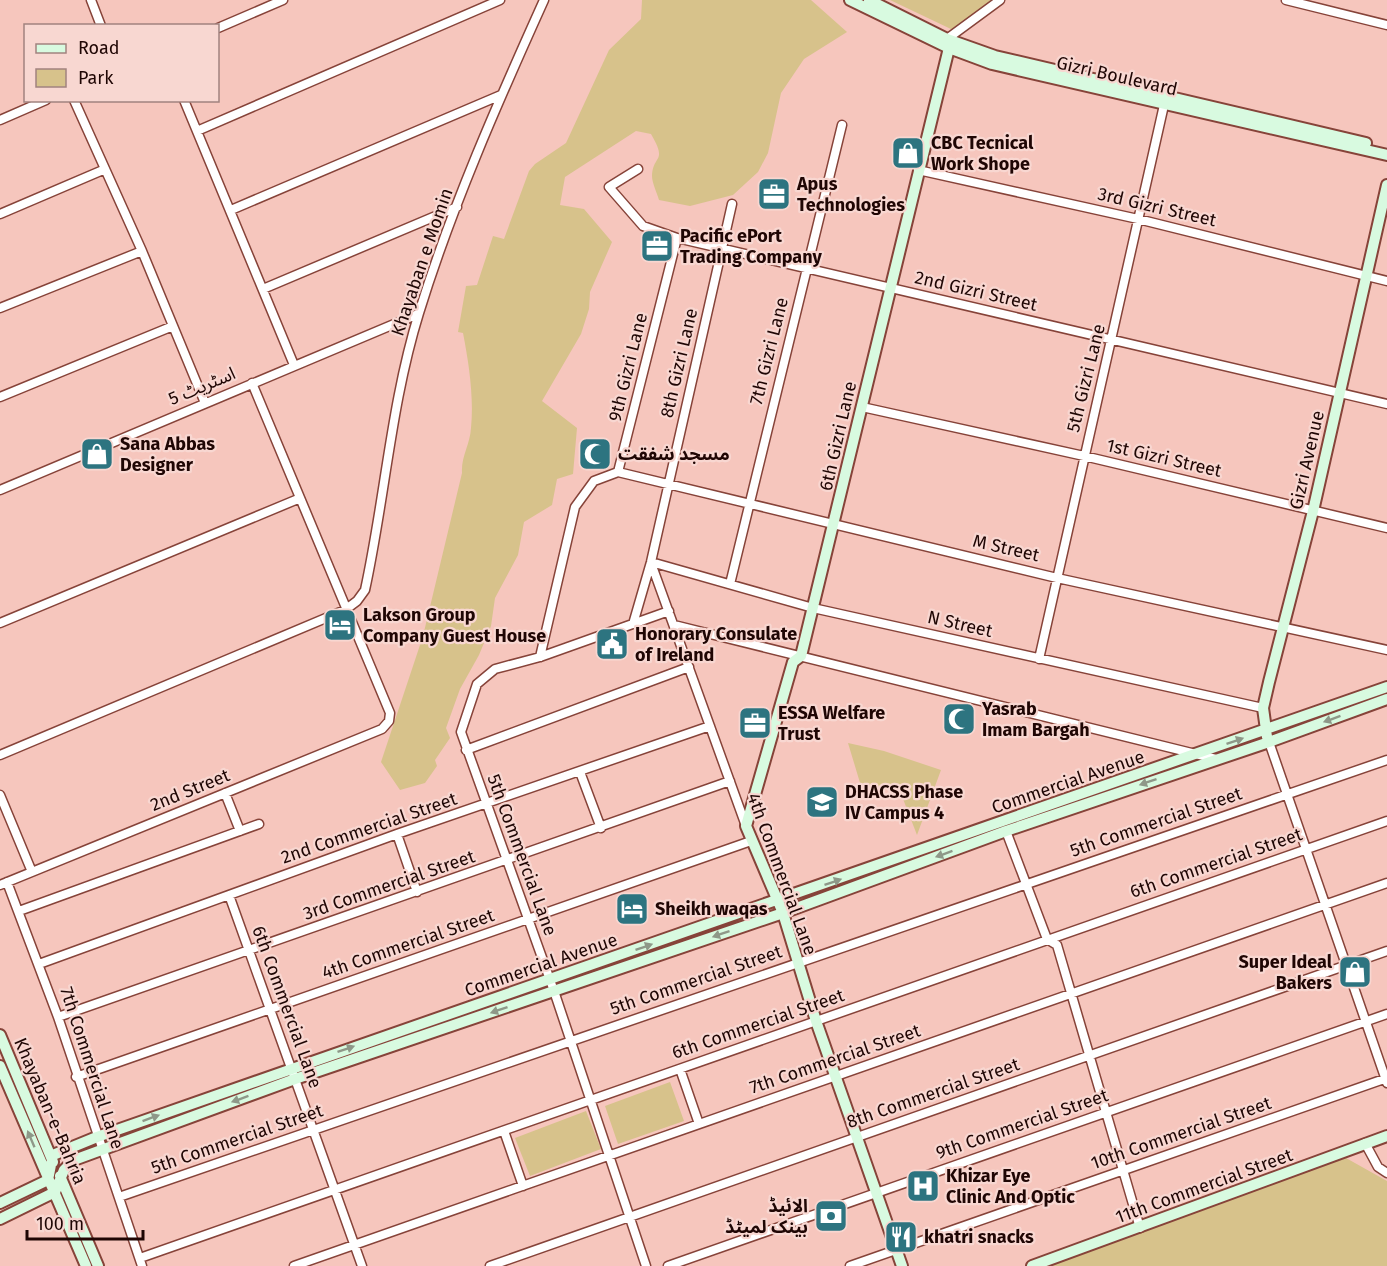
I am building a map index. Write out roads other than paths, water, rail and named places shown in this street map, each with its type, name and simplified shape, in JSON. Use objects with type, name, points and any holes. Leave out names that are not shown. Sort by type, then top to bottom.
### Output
[{"type":"main road","name":"Gizri Boulevard","points":[[850,0],[992,63],[1164,105],[1387,155]]},
{"type":"main road","name":"Gizri Boulevard","points":[[869,0],[948,44],[1387,148]]},
{"type":"main road","name":"6th Gizri Lane","points":[[746,826],[793,662],[801,656],[948,44]]},
{"type":"main road","name":"Gizri Avenue","points":[[1269,742],[1264,731],[1263,708],[1313,511],[1387,185]]},
{"type":"main road","name":"Commercial Avenue","points":[[51,1157],[97,1137],[291,1068],[777,901],[1387,687]]},
{"type":"main road","name":"Commercial Avenue","points":[[55,1192],[70,1162],[101,1149],[295,1079],[783,913],[1006,831],[1269,742],[1387,699]]},
{"type":"main road","name":"4th Commercial Lane","points":[[746,826],[783,913],[816,1021],[878,1192],[902,1266]]},
{"type":"main road","name":"Khayaban-e-Bahria","points":[[0,1037],[98,1266]]},
{"type":"main road","name":"Khayaban-e-Bahria","points":[[0,1066],[86,1266]]},
{"type":"main road","name":"11th Commercial Street","points":[[1032,1266],[1387,1136]]},
{"type":"main road","points":[[0,1203],[48,1180],[51,1157]]},
{"type":"main road","points":[[0,1219],[55,1192]]},
{"type":"main road","points":[[40,1200],[62,1210]]},
{"type":"street","points":[[91,0],[100,24]]},
{"type":"street","points":[[219,28],[283,0]]},
{"type":"street","points":[[197,131],[500,0]]},
{"type":"street","name":"Khayaban e Momin","points":[[345,610],[365,590],[395,411],[418,314],[501,95],[544,0]]},
{"type":"street","points":[[948,44],[1000,0]]},
{"type":"street","points":[[1286,0],[1387,25]]},
{"type":"street","points":[[231,210],[501,95]]},
{"type":"street","points":[[0,120],[41,102]]},
{"type":"street","points":[[75,102],[142,251],[205,403]]},
{"type":"street","points":[[184,102],[294,365]]},
{"type":"street","name":"5th Gizri Lane","points":[[1039,659],[1164,105]]},
{"type":"street","name":"7th Gizri Lane","points":[[730,584],[842,125]]},
{"type":"street","name":"2nd Gizri Street","points":[[638,169],[609,187],[643,226],[677,238],[1387,404]]},
{"type":"street","points":[[0,214],[104,170]]},
{"type":"street","name":"3rd Gizri Street","points":[[918,170],[1138,219],[1387,280]]},
{"type":"street","name":"8th Gizri Lane","points":[[633,624],[651,562],[732,204]]},
{"type":"street","points":[[263,289],[457,207]]},
{"type":"street","name":"9th Gizri Lane","points":[[618,472],[677,238]]},
{"type":"street","points":[[0,308],[142,251]]},
{"type":"street","name":"اسٹریٹ 5","points":[[0,490],[418,314]]},
{"type":"street","points":[[0,397],[173,326]]},
{"type":"street","points":[[0,755],[345,610],[252,383]]},
{"type":"street","name":"1st Gizri Street","points":[[861,407],[1084,456],[1387,528]]},
{"type":"street","points":[[540,657],[574,507],[594,481],[618,472]]},
{"type":"street","name":"M Street","points":[[618,472],[1057,578],[1387,650]]},
{"type":"street","points":[[0,623],[298,499]]},
{"type":"street","name":"N Street","points":[[651,562],[813,608],[1263,708]]},
{"type":"street","name":"4th Commercial Lane","points":[[651,562],[746,826]]},
{"type":"street","name":"2nd Street","points":[[4,884],[382,729],[389,721],[390,713],[345,610]]},
{"type":"street","name":"5th Commercial Lane","points":[[646,1266],[554,991],[461,732],[477,684],[495,669],[540,657],[669,611]]},
{"type":"street","points":[[674,625],[1200,753],[1216,759]]},
{"type":"street","points":[[466,750],[689,667]]},
{"type":"street","name":"2nd Commercial Street","points":[[39,964],[397,834],[488,805],[710,726]]},
{"type":"street","points":[[1269,742],[1386,1080]]},
{"type":"street","name":"5th Commercial Street","points":[[119,1197],[1387,760]]},
{"type":"street","points":[[580,772],[601,828]]},
{"type":"street","name":"3rd Commercial Street","points":[[58,1017],[508,861],[730,781]]},
{"type":"street","points":[[225,793],[240,831]]},
{"type":"street","points":[[0,795],[32,872]]},
{"type":"street","name":"6th Commercial Street","points":[[141,1262],[590,1100],[1387,821]]},
{"type":"street","points":[[19,911],[259,824]]},
{"type":"street","points":[[1006,831],[1047,939],[1057,945],[1140,1228]]},
{"type":"street","points":[[397,834],[417,892]]},
{"type":"street","name":"4th Commercial Street","points":[[76,1077],[751,841]]},
{"type":"street","name":"7th Commercial Street","points":[[294,1266],[1071,996],[1387,883]]},
{"type":"street","name":"7th Commercial Lane","points":[[4,884],[19,911],[39,964],[141,1262]]},
{"type":"street","name":"6th Commercial Lane","points":[[230,895],[269,1010],[362,1266]]},
{"type":"street","name":"8th Commercial Street","points":[[489,1266],[1387,951]]},
{"type":"street","name":"9th Commercial Street","points":[[668,1266],[1387,1014]]},
{"type":"street","points":[[680,1069],[699,1124]]},
{"type":"street","name":"10th Commercial Street","points":[[850,1266],[1386,1080]]},
{"type":"street","points":[[504,1131],[523,1185]]},
{"type":"street","points":[[1365,1143],[1378,1167],[1387,1173]]},
{"type":"place","name":"CBC Tecnical Work Shope","points":[[908,153]]},
{"type":"place","name":"Apus Technologies","points":[[774,194]]},
{"type":"place","name":"Pacific ePort Trading Company","points":[[657,246]]},
{"type":"place","name":"Sana Abbas Designer","points":[[97,454]]},
{"type":"place","name":"مسجد شفقت","points":[[595,454]]},
{"type":"place","name":"Lakson Group Company Guest House","points":[[340,625]]},
{"type":"place","name":"Honorary Consulate of Ireland","points":[[612,644]]},
{"type":"place","name":"Yasrab Imam Bargah","points":[[959,719]]},
{"type":"place","name":"ESSA Welfare Trust","points":[[755,723]]},
{"type":"place","name":"DHACSS Phase IV Campus 4","points":[[822,802]]},
{"type":"place","name":"Sheikh waqas","points":[[632,909]]},
{"type":"place","name":"Super Ideal Bakers","points":[[1355,972]]},
{"type":"place","name":"Khizar Eye Clinic And Optic","points":[[923,1186]]},
{"type":"place","name":"الائیڈ بینک لمیٹڈ","points":[[831,1216]]},
{"type":"place","name":"khatri snacks","points":[[901,1237]]}]
